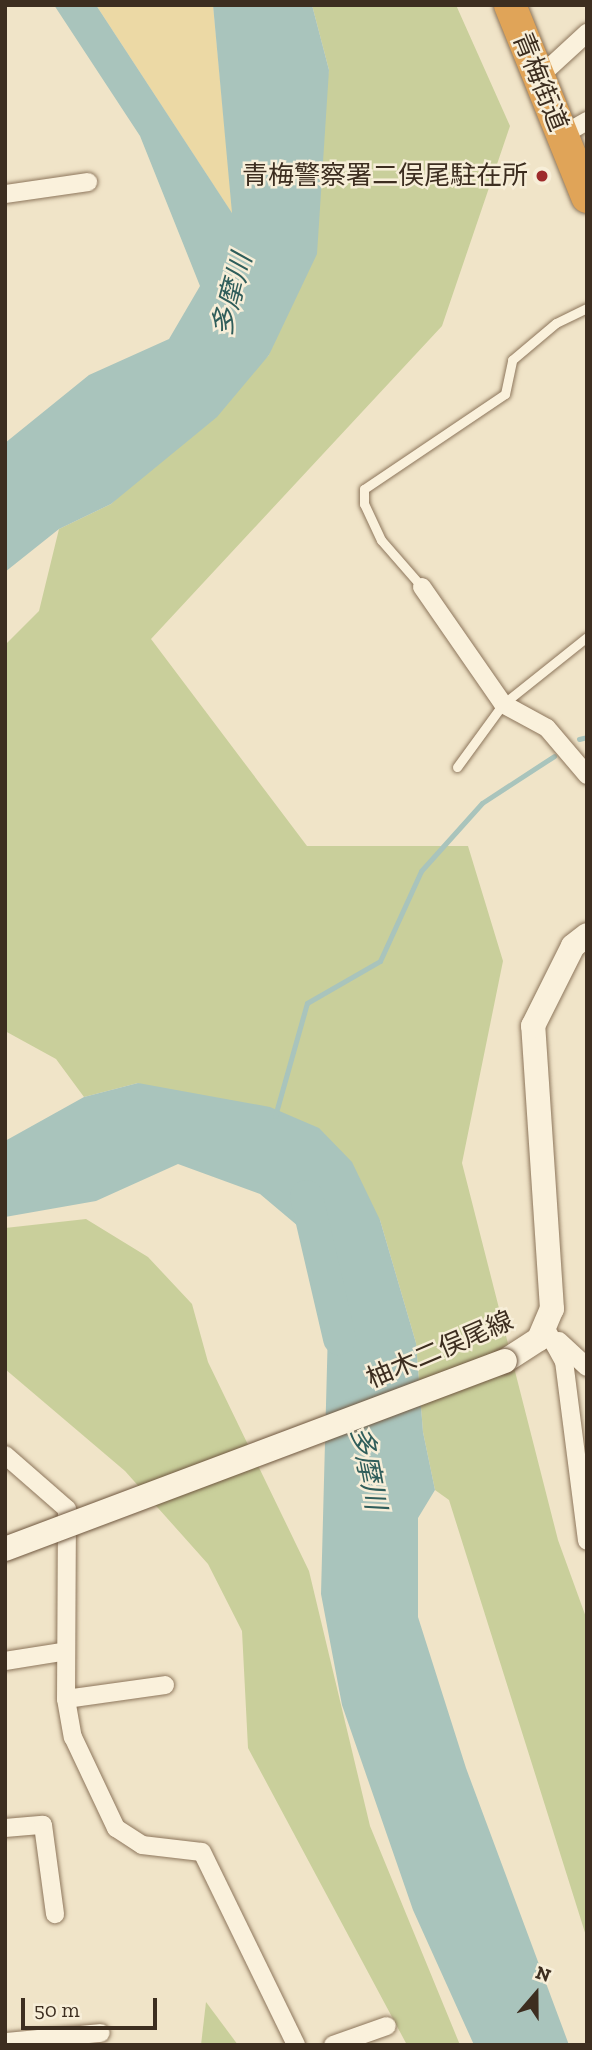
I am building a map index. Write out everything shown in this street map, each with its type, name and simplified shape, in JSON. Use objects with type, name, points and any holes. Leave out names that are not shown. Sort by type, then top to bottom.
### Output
[{"type":"highway","name":"青梅街道","points":[[510,5],[534,67],[574,128],[587,197]]},
{"type":"main road","name":"柚木二俣尾線","points":[[5,1549],[505,1361],[546,1329],[553,1277],[533,1026],[573,946],[587,935]]},
{"type":"street","points":[[534,67],[587,33]]},
{"type":"street","points":[[5,194],[88,182]]},
{"type":"street","points":[[422,587],[503,704],[547,728],[587,775]]},
{"type":"street","points":[[546,1329],[587,1367]]},
{"type":"street","points":[[546,1329],[565,1361],[587,1541]]},
{"type":"street","points":[[5,1455],[67,1509],[62,1652],[66,1699],[73,1737],[116,1828],[142,1846],[202,1852],[296,2045]]},
{"type":"street","points":[[5,1661],[62,1652]]},
{"type":"street","points":[[66,1699],[165,1685]]},
{"type":"street","points":[[5,1828],[43,1825],[55,1914]]},
{"type":"street","points":[[333,2045],[387,2026]]},
{"type":"street","points":[[5,2042],[101,2033]]},
{"type":"lane","points":[[422,587],[381,540],[364,489],[505,394],[512,360],[556,323],[587,308]]},
{"type":"lane","points":[[457,767],[503,704],[587,637]]},
{"type":"green space","points":[[312,5],[456,5],[510,126],[442,326],[151,639],[307,846],[468,846],[503,961],[462,1163],[558,1540],[587,1620],[587,1939],[449,1500],[435,1490],[423,1432],[416,1343],[380,1220],[138,1083],[84,1097],[56,1059],[5,1031],[5,645],[39,611],[59,529],[111,504],[269,355],[329,70]]},
{"type":"green space","points":[[86,1219],[148,1257],[192,1304],[208,1362],[309,1571],[370,1826],[460,2045],[407,2045],[248,1748],[242,1631],[208,1564],[125,1471],[5,1369],[5,1228]]},
{"type":"green space","points":[[206,2002],[238,2045],[201,2045]]},
{"type":"sand","points":[[96,5],[213,5],[233,215]]},
{"type":"water","points":[[54,5],[96,5],[232,213],[213,5],[312,5],[329,70],[317,254],[269,355],[217,417],[111,504],[59,529],[5,572],[5,443],[89,375],[169,339],[200,286],[140,136]]},
{"type":"water","points":[[138,1083],[270,1107],[319,1128],[352,1162],[380,1220],[416,1343],[423,1432],[435,1490],[418,1518],[418,1617],[466,1768],[569,2045],[474,2045],[413,1910],[342,1705],[321,1594],[330,1253],[260,1194],[178,1164],[96,1201],[5,1217],[5,1141],[84,1097]]},
{"type":"waterway","points":[[579,739],[587,737]]},
{"type":"waterway","points":[[275,1116],[307,1003],[380,961],[421,871],[482,803],[554,756]]},
{"type":"waterway","name":"多摩川","points":[[306,1196],[339,1338]]},
{"type":"place","name":"青梅警察署二俣尾駐在所","points":[[542,176]]}]
